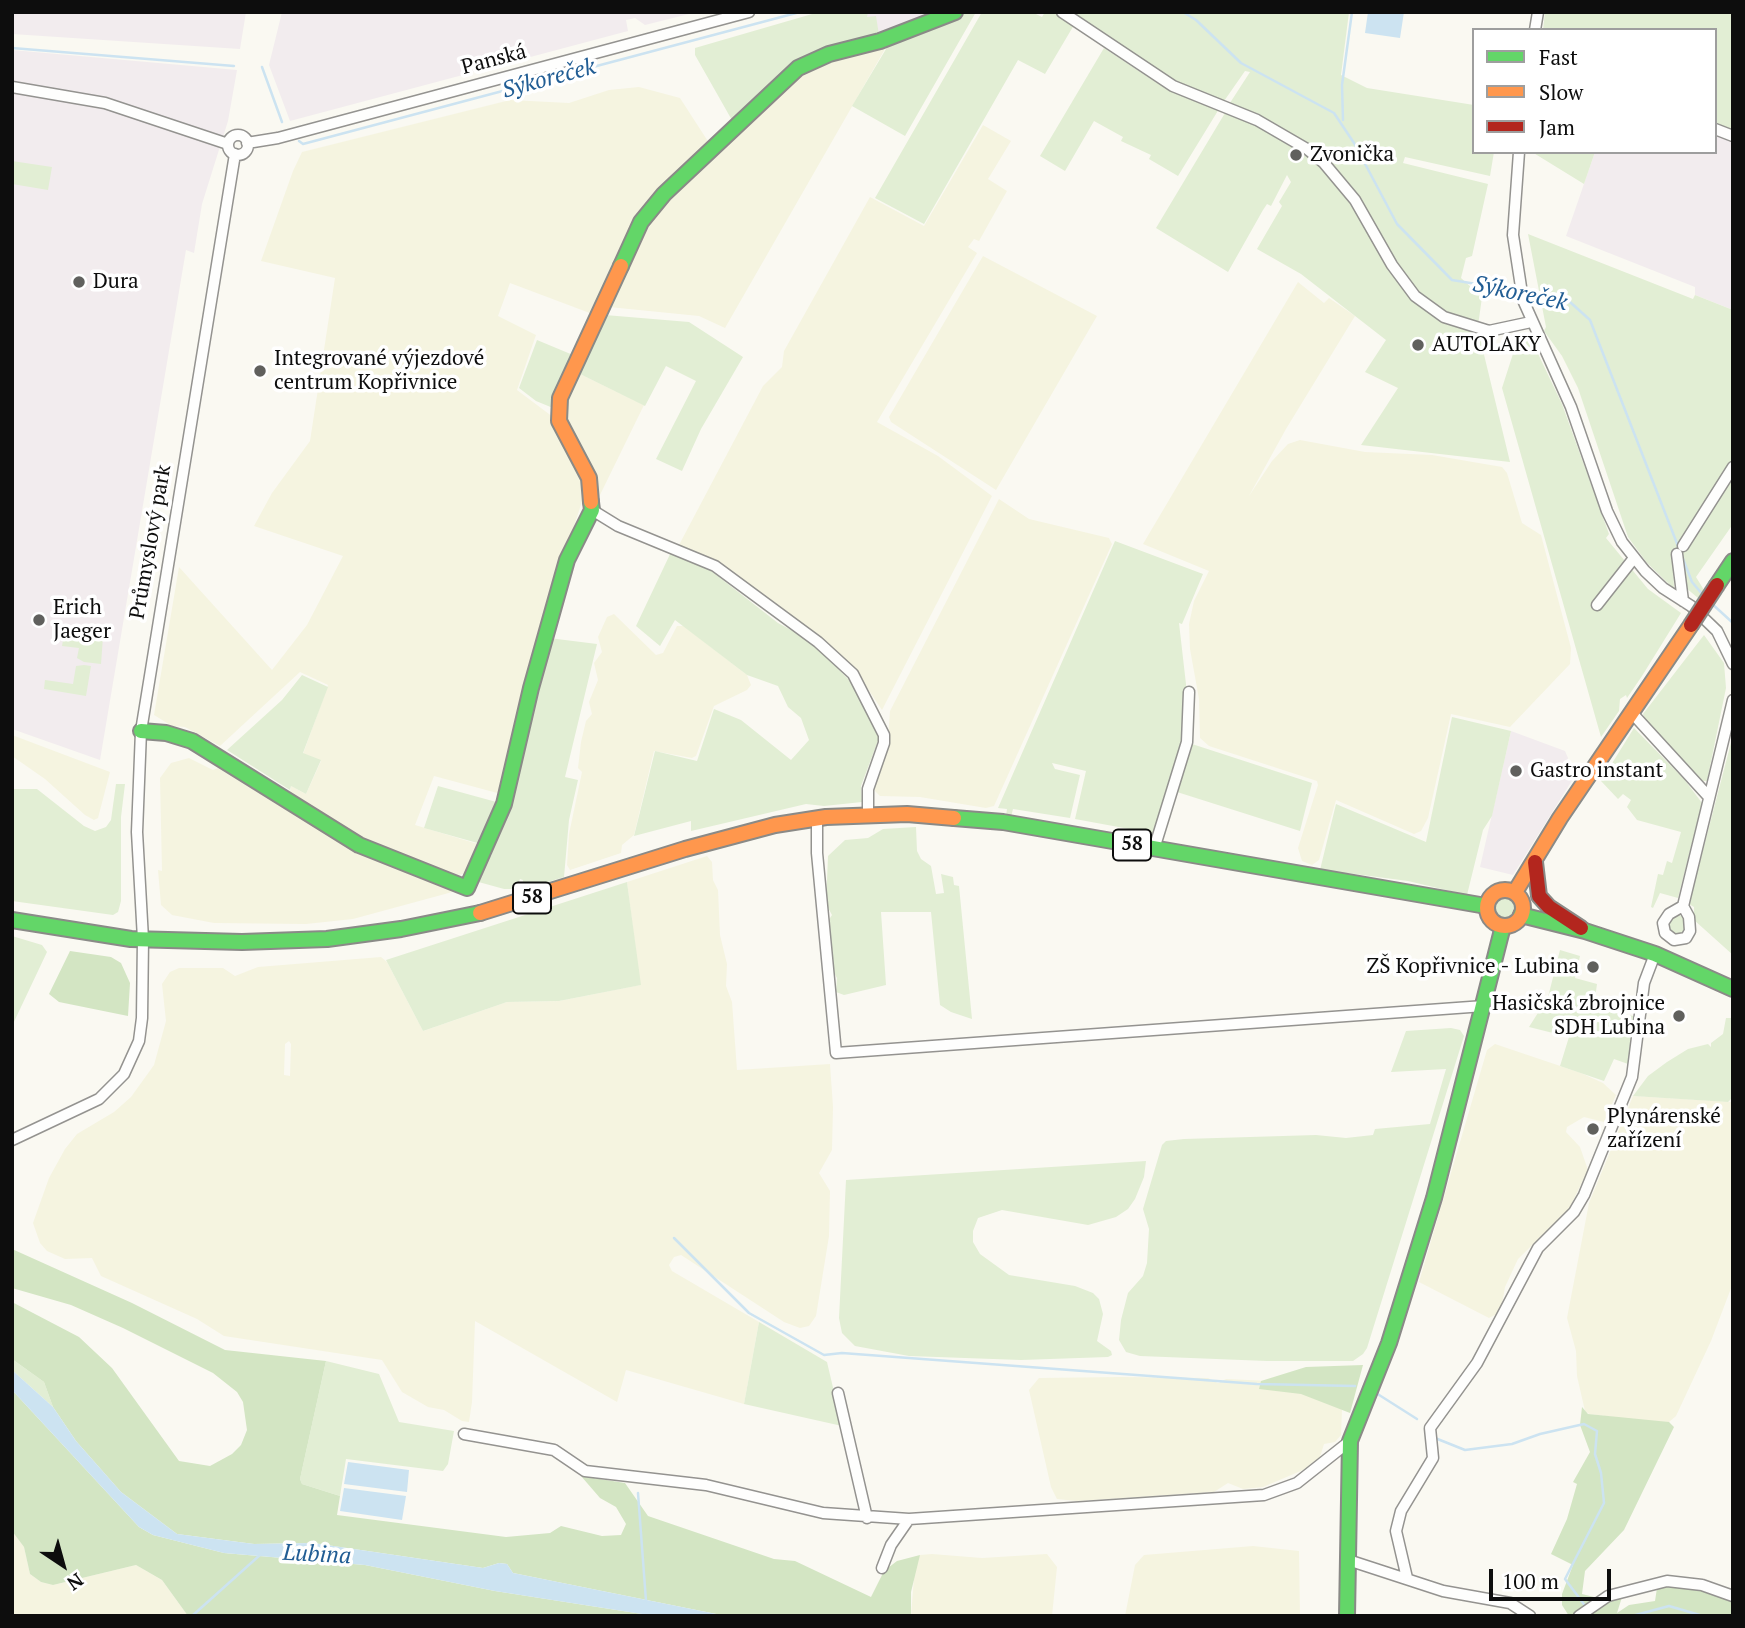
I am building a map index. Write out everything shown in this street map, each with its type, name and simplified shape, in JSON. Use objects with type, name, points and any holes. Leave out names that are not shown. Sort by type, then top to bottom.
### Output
[{"type":"main road","points":[[141,730],[166,733],[192,741],[359,845],[467,888],[504,804],[531,688],[567,560],[592,510],[591,485],[561,427],[559,404],[569,374],[645,216],[798,68],[819,57],[880,41],[955,12]]},
{"type":"main road","points":[[1515,892],[1733,561]]},
{"type":"main road","name":"58","points":[[12,920],[70,931],[144,939],[242,942],[327,939],[401,929],[484,912],[740,833],[817,818],[867,814],[971,818],[1486,906]]},
{"type":"main road","points":[[1535,859],[1536,888],[1539,896],[1549,907],[1585,931]]},
{"type":"main road","points":[[1507,889],[1515,892],[1522,903],[1521,915],[1514,923],[1503,926],[1492,920],[1486,906],[1495,892],[1507,889]]},
{"type":"main road","points":[[1521,915],[1585,931],[1655,954],[1733,989]]},
{"type":"main road","points":[[1347,1616],[1350,1441],[1389,1343],[1454,1127],[1503,926]]},
{"type":"street","name":"Panská","points":[[247,143],[278,138],[749,12]]},
{"type":"street","points":[[1062,12],[1173,86],[1257,120],[1308,150],[1324,163],[1354,200],[1392,265],[1415,296],[1444,317],[1489,331],[1531,322]]},
{"type":"street","points":[[12,87],[105,103],[228,144],[235,154],[244,152],[247,143],[239,135],[233,136],[228,144]]},
{"type":"street","name":"Průmyslový park","points":[[12,1140],[99,1099],[124,1074],[133,1057],[141,1029],[144,939],[137,832],[141,730],[235,154]]},
{"type":"street","points":[[1519,154],[1514,191],[1514,251],[1522,300],[1572,407],[1607,511],[1634,558],[1663,588],[1683,601],[1717,631],[1733,664]]},
{"type":"street","points":[[1683,601],[1680,550],[1733,467]]},
{"type":"street","points":[[592,510],[635,533],[715,566],[818,642],[853,674],[884,735],[867,789],[867,814]]},
{"type":"street","points":[[1597,605],[1634,558]]},
{"type":"street","points":[[1154,849],[1187,742],[1189,692]]},
{"type":"street","points":[[1683,906],[1733,700]]},
{"type":"street","points":[[1632,713],[1709,797]]},
{"type":"street","points":[[817,818],[817,853],[836,1053],[1484,1006]]},
{"type":"street","points":[[1407,1578],[1396,1531],[1401,1511],[1433,1458],[1430,1429],[1477,1363],[1538,1248],[1574,1212],[1584,1195],[1632,1077],[1644,983],[1655,954]]},
{"type":"street","points":[[838,1393],[866,1518]]},
{"type":"street","points":[[464,1434],[554,1450],[572,1459],[585,1471],[706,1485],[822,1513],[909,1519],[1252,1497],[1297,1483],[1350,1441]]},
{"type":"street","points":[[882,1568],[891,1545],[909,1519]]},
{"type":"street","points":[[1348,1560],[1460,1595],[1510,1603],[1530,1616]]},
{"type":"street","points":[[1585,1611],[1608,1596],[1667,1581],[1702,1585],[1733,1596]]},
{"type":"shaded area","points":[[12,12],[246,12],[240,49],[12,34]]},
{"type":"shaded area","points":[[282,12],[697,12],[645,25],[635,18],[626,20],[628,31],[290,121],[269,65]]},
{"type":"shaded area","points":[[947,12],[852,44],[876,17],[867,17],[866,13]]},
{"type":"shaded area","points":[[12,50],[237,70],[228,121],[202,204],[194,253],[186,250],[100,760],[12,729]]},
{"type":"shaded area","points":[[1717,133],[1733,139],[1733,310],[1695,295],[1695,287],[1566,236],[1594,154],[1717,154]]},
{"type":"shaded area","points":[[1511,731],[1565,751],[1568,758],[1566,764],[1578,771],[1513,875],[1480,867]]},
{"type":"green space","points":[[819,12],[868,12],[867,17],[876,16],[879,35],[832,48],[733,122],[695,55],[695,48]]},
{"type":"green space","points":[[962,12],[976,12],[905,136],[852,106],[892,39]]},
{"type":"green space","points":[[982,12],[1032,12],[1042,17],[1045,12],[1055,12],[1074,25],[1045,74],[1018,60],[924,224],[875,198]]},
{"type":"green space","points":[[1069,12],[1349,12],[1341,75],[1367,88],[1472,105],[1472,154],[1494,154],[1490,176],[1405,157],[1403,163],[1488,184],[1472,256],[1466,258],[1461,278],[1482,297],[1478,326],[1452,318],[1424,300],[1394,262],[1323,159],[1228,106],[1250,72],[1245,71],[1222,104],[1188,92]]},
{"type":"green space","points":[[1545,12],[1733,12],[1733,133],[1717,128],[1717,28],[1543,28]]},
{"type":"green space","points":[[889,42],[725,328],[699,316],[609,307],[637,239],[662,201],[805,67]]},
{"type":"green space","points":[[1104,48],[1157,83],[1219,109],[1178,176],[1149,159],[1151,155],[1121,141],[1123,137],[1094,121],[1065,171],[1040,156]]},
{"type":"green space","points":[[639,87],[680,98],[711,146],[667,186],[595,315],[510,283],[498,316],[536,335],[517,390],[553,417],[587,486],[566,551],[501,794],[434,776],[415,825],[481,845],[468,873],[457,875],[380,848],[348,831],[290,793],[291,786],[306,794],[321,761],[303,754],[328,685],[300,672],[220,746],[185,727],[172,726],[154,715],[179,567],[272,670],[307,625],[343,556],[254,526],[272,493],[310,441],[335,278],[261,261],[302,152],[510,100],[569,103],[609,90]]},
{"type":"green space","points":[[1225,113],[1264,128],[1308,152],[1348,197],[1390,268],[1443,321],[1479,334],[1510,462],[1361,445],[1398,388],[1365,372],[1386,340],[1301,274],[1257,249],[1282,206],[1279,202],[1291,182],[1287,175],[1271,206],[1267,204],[1263,210],[1228,272],[1156,228]]},
{"type":"green space","points":[[983,125],[1011,141],[988,179],[1007,191],[979,241],[974,239],[968,247],[977,253],[877,422],[938,456],[992,496],[882,710],[854,668],[833,648],[724,566],[679,545],[763,386],[782,367],[784,351],[870,197],[924,226]]},
{"type":"green space","points":[[1535,154],[1594,154],[1584,184]]},
{"type":"green space","points":[[12,161],[52,167],[48,190],[12,184]]},
{"type":"green space","points":[[1528,234],[1693,299],[1695,295],[1733,310],[1733,459],[1680,539],[1682,544],[1673,558],[1674,589],[1647,563],[1628,537],[1578,388],[1562,356],[1544,331],[1546,327]]},
{"type":"green space","points":[[983,256],[1097,316],[996,490],[891,422],[889,417]]},
{"type":"green space","points":[[1298,282],[1324,303],[1329,298],[1355,316],[1286,429],[1249,496],[1272,461],[1288,444],[1300,440],[1365,452],[1432,455],[1502,467],[1507,473],[1522,523],[1541,535],[1571,648],[1570,664],[1510,727],[1451,714],[1428,818],[1421,831],[1414,834],[1336,800],[1319,860],[1312,865],[1302,861],[1298,848],[1317,781],[1209,746],[1200,738],[1199,699],[1190,649],[1189,624],[1194,601],[1209,571],[1143,544]]},
{"type":"green space","points":[[605,315],[689,322],[743,357],[701,429],[682,471],[656,459],[696,381],[666,366],[645,406],[574,371]]},
{"type":"green space","points":[[1520,332],[1530,337],[1562,404],[1609,534],[1606,538],[1648,589],[1681,613],[1627,698],[1626,695],[1620,699],[1619,711],[1601,737],[1502,388]]},
{"type":"green space","points":[[537,340],[573,355],[558,382],[553,408],[536,401],[519,388]]},
{"type":"green space","points":[[574,371],[644,405],[598,499],[562,416]]},
{"type":"green space","points":[[1733,474],[1733,524],[1696,577],[1704,590],[1698,598],[1685,587],[1678,555],[1730,483]]},
{"type":"green space","points":[[999,499],[1029,519],[1109,538],[1112,544],[994,806],[986,808],[920,797],[880,796],[874,790],[874,785],[888,737],[890,711]]},
{"type":"green space","points":[[1115,541],[1203,574],[1182,624],[1179,623],[1187,693],[1185,735],[1151,842],[1151,833],[1075,819],[1086,771],[1052,763],[1055,769],[1080,775],[1070,818],[1013,809],[1011,817],[1006,816],[1007,809],[998,808]]},
{"type":"green space","points":[[672,550],[710,570],[778,623],[810,640],[853,684],[879,738],[861,786],[862,802],[824,806],[806,804],[691,831],[691,821],[634,836],[655,751],[697,761],[714,709],[741,720],[791,760],[809,740],[801,718],[788,707],[778,686],[747,675],[675,620],[660,646],[636,626]]},
{"type":"green space","points":[[614,614],[656,655],[663,653],[677,626],[684,626],[747,675],[751,685],[747,690],[714,706],[696,756],[692,758],[654,751],[634,835],[622,845],[621,853],[570,870],[567,865],[569,834],[582,772],[578,768],[581,742],[586,721],[592,714],[589,702],[598,680],[594,663],[602,652],[598,637],[607,617]]},
{"type":"green space","points":[[65,628],[103,637],[101,664],[84,662],[77,658],[79,648],[62,646]]},
{"type":"green space","points":[[1704,635],[1724,663],[1726,688],[1707,781],[1703,781],[1646,722],[1643,714]]},
{"type":"green space","points":[[549,638],[597,644],[565,777],[578,780],[569,820],[564,877],[522,890],[523,880],[520,879],[516,889],[504,889],[475,881],[485,855],[491,856],[493,850],[488,848]]},
{"type":"green space","points":[[76,666],[91,666],[86,696],[44,689],[45,680],[73,684]]},
{"type":"green space","points":[[302,675],[328,687],[303,753],[321,760],[306,794],[291,786],[290,790],[227,750],[282,700]]},
{"type":"green space","points":[[1452,717],[1511,731],[1492,816],[1483,830],[1467,895],[1408,881],[1347,873],[1346,876],[1320,870],[1336,804],[1426,842]]},
{"type":"green space","points":[[1634,728],[1684,779],[1702,803],[1678,898],[1660,893],[1653,908],[1651,907],[1658,874],[1663,875],[1667,861],[1672,863],[1681,832],[1637,820],[1627,807],[1631,800],[1623,794],[1618,799],[1601,781]]},
{"type":"green space","points":[[12,735],[110,772],[98,818],[94,820],[85,815],[45,779],[12,756]]},
{"type":"green space","points":[[1733,735],[1733,955],[1694,920],[1694,907],[1689,904]]},
{"type":"green space","points":[[1192,744],[1312,783],[1300,831],[1177,792]]},
{"type":"green space","points":[[189,758],[213,770],[218,768],[345,846],[456,891],[353,919],[306,924],[214,923],[172,915],[161,905],[158,870],[162,871],[160,778],[171,763]]},
{"type":"green space","points":[[116,784],[125,784],[121,817],[121,901],[118,912],[113,915],[12,901],[12,789],[37,789],[84,826],[95,831],[106,827],[111,820]]},
{"type":"green space","points":[[438,786],[500,803],[481,844],[424,828]]},
{"type":"green space","points":[[916,827],[917,851],[921,859],[931,866],[936,894],[944,893],[941,874],[953,877],[954,885],[959,886],[972,1019],[940,1005],[931,912],[881,912],[886,985],[844,995],[836,992],[837,978],[833,971],[828,921],[832,915],[826,904],[828,856],[845,840],[868,838],[883,829]]},
{"type":"green space","points":[[707,856],[712,862],[713,880],[718,890],[720,935],[727,964],[726,986],[732,1002],[737,1070],[830,1064],[832,1150],[819,1173],[830,1191],[829,1236],[816,1316],[809,1326],[800,1328],[784,1322],[681,1255],[674,1257],[669,1265],[672,1271],[759,1322],[744,1404],[626,1370],[617,1402],[475,1321],[472,1402],[469,1422],[462,1421],[444,1410],[428,1407],[402,1392],[382,1360],[224,1336],[197,1319],[101,1276],[92,1258],[65,1259],[47,1251],[40,1243],[33,1223],[49,1178],[65,1149],[77,1134],[114,1112],[131,1097],[154,1065],[166,1021],[162,984],[170,972],[179,968],[223,968],[235,976],[258,967],[381,957],[387,962],[423,1031],[507,1002],[559,1001],[640,985],[627,882]],"holes":[[[289,1041],[290,1076],[284,1075],[285,1044]]]},
{"type":"green space","points":[[627,882],[641,985],[559,1001],[507,1002],[423,1031],[386,960]]},
{"type":"green space","points":[[1505,895],[1514,899],[1518,908],[1514,917],[1505,921],[1496,917],[1492,908],[1496,899]]},
{"type":"green space","points":[[1677,915],[1684,918],[1687,925],[1684,932],[1677,935],[1670,932],[1667,925],[1670,918]]},
{"type":"green space","points":[[12,936],[42,945],[47,952],[12,1026]]},
{"type":"green space","points":[[1560,950],[1580,956],[1575,978],[1597,984],[1594,1006],[1637,1017],[1628,1064],[1614,1059],[1604,1081],[1560,1066],[1569,1037],[1529,1027],[1548,997]]},
{"type":"green space","points":[[70,951],[111,957],[121,963],[130,983],[128,1016],[59,1002],[49,994]]},
{"type":"green space","points":[[1726,1018],[1733,1018],[1733,1097],[1728,1102],[1633,1096],[1648,1076],[1667,1062],[1688,1049],[1708,1044],[1711,1047],[1711,1043],[1723,1034]]},
{"type":"green space","points":[[1451,1028],[1460,1030],[1464,1036],[1363,1354],[1353,1361],[1267,1361],[1140,1356],[1126,1352],[1119,1340],[1121,1320],[1128,1293],[1143,1276],[1147,1263],[1149,1229],[1143,1209],[1162,1145],[1166,1141],[1316,1135],[1346,1138],[1373,1135],[1375,1129],[1430,1124],[1446,1069],[1391,1072],[1406,1031]]},
{"type":"green space","points":[[1495,1044],[1581,1073],[1603,1083],[1616,1095],[1604,1122],[1584,1117],[1567,1127],[1566,1132],[1580,1147],[1588,1170],[1569,1209],[1518,1259],[1505,1287],[1502,1304],[1497,1314],[1489,1318],[1419,1282],[1487,1050]]},
{"type":"green space","points":[[1633,1096],[1733,1102],[1733,1283],[1711,1341],[1676,1416],[1669,1422],[1661,1423],[1589,1414],[1585,1411],[1577,1376],[1576,1351],[1567,1318],[1589,1203]]},
{"type":"green space","points":[[1146,1161],[1144,1177],[1135,1199],[1128,1209],[1116,1217],[1088,1225],[1002,1210],[978,1218],[973,1231],[973,1242],[980,1254],[1009,1275],[1075,1286],[1093,1293],[1099,1299],[1103,1314],[1097,1341],[1111,1351],[1112,1355],[1021,1360],[909,1356],[855,1346],[842,1333],[839,1318],[846,1180]]},
{"type":"green space","points":[[12,1249],[132,1303],[225,1350],[326,1361],[300,1479],[302,1484],[340,1496],[337,1515],[506,1537],[550,1533],[561,1526],[602,1536],[621,1535],[626,1524],[616,1507],[600,1498],[581,1476],[625,1483],[648,1516],[774,1559],[795,1561],[871,1597],[884,1571],[897,1561],[920,1555],[911,1592],[911,1616],[726,1616],[513,1573],[507,1564],[499,1563],[483,1568],[313,1543],[254,1544],[177,1534],[121,1492],[76,1441],[53,1407],[44,1382],[12,1359],[12,1302],[79,1337],[112,1368],[179,1461],[210,1466],[232,1454],[241,1445],[247,1430],[243,1402],[237,1392],[213,1373],[123,1328],[71,1305],[12,1288]]},
{"type":"green space","points":[[759,1322],[827,1362],[842,1426],[744,1404]]},
{"type":"green space","points":[[12,1359],[44,1382],[53,1407],[12,1370]]},
{"type":"green space","points":[[326,1361],[379,1374],[399,1422],[454,1431],[448,1464],[443,1471],[346,1459],[340,1496],[302,1484],[300,1479]]},
{"type":"green space","points":[[1363,1365],[1350,1413],[1301,1394],[1259,1389],[1261,1381],[1306,1367]]},
{"type":"green space","points":[[1039,1378],[1208,1378],[1218,1383],[1226,1379],[1270,1381],[1336,1405],[1342,1410],[1341,1435],[1335,1442],[1324,1444],[1320,1457],[1303,1470],[1263,1487],[1243,1489],[1228,1483],[1214,1492],[1077,1501],[1057,1499],[1051,1487],[1029,1390]]},
{"type":"green space","points":[[12,1390],[139,1527],[153,1535],[224,1553],[365,1565],[495,1591],[655,1616],[188,1616],[162,1580],[136,1565],[53,1585],[41,1582],[30,1574],[24,1547],[12,1531]]},
{"type":"green space","points":[[1582,1407],[1588,1414],[1669,1422],[1674,1427],[1624,1530],[1585,1571],[1582,1594],[1622,1597],[1617,1613],[1629,1605],[1655,1601],[1657,1588],[1680,1584],[1733,1600],[1733,1616],[1569,1616],[1562,1605],[1562,1594],[1573,1565],[1551,1554],[1567,1519],[1577,1484],[1573,1482],[1590,1452],[1580,1425]]},
{"type":"green space","points":[[12,1531],[24,1547],[30,1574],[41,1582],[53,1585],[136,1565],[162,1580],[188,1616],[12,1616]]},
{"type":"green space","points":[[1253,1546],[1299,1551],[1300,1616],[1125,1616],[1135,1565],[1144,1555]]},
{"type":"green space","points":[[1047,1554],[1057,1567],[1052,1616],[911,1616],[915,1565],[920,1555],[982,1558]]},
{"type":"water","points":[[1368,12],[1404,12],[1400,38],[1365,33]]},
{"type":"water","name":"Lubina","points":[[12,1370],[53,1407],[76,1441],[121,1492],[177,1534],[254,1544],[313,1543],[483,1568],[499,1563],[507,1564],[513,1573],[726,1616],[655,1616],[495,1591],[365,1565],[224,1553],[153,1535],[139,1527],[12,1390]]},
{"type":"water","points":[[348,1462],[409,1470],[407,1492],[344,1484]]},
{"type":"water","points":[[344,1488],[406,1496],[402,1520],[340,1511]]},
{"type":"waterway","name":"Sýkoreček","points":[[299,141],[303,144],[800,12]]},
{"type":"waterway","name":"Sýkoreček","points":[[1183,12],[1196,20],[1241,63],[1334,113],[1354,143],[1397,224],[1452,280],[1519,291]]},
{"type":"waterway","points":[[1343,120],[1342,85],[1352,12]]},
{"type":"waterway","points":[[12,48],[234,66]]},
{"type":"waterway","name":"Sýkoreček","points":[[262,67],[282,122]]},
{"type":"waterway","name":"Sýkoreček","points":[[1526,291],[1570,302],[1590,320],[1692,582],[1703,595]]},
{"type":"waterway","name":"Sýkoreček","points":[[1710,602],[1733,623]]},
{"type":"waterway","points":[[674,1238],[749,1313],[824,1355],[842,1353],[1257,1384],[1355,1386]]},
{"type":"waterway","points":[[1376,1393],[1417,1419]]},
{"type":"waterway","points":[[1435,1438],[1465,1450],[1512,1444],[1540,1434],[1584,1424],[1597,1431],[1595,1454],[1601,1473],[1604,1503],[1565,1579],[1586,1607]]},
{"type":"waterway","points":[[638,1493],[646,1601]]},
{"type":"waterway","points":[[192,1616],[260,1555]]},
{"type":"waterway","points":[[1632,1616],[1669,1606],[1703,1616]]},
{"type":"traffic: fast","points":[[621,266],[641,222],[664,194],[798,68],[829,54],[880,41],[955,12]]},
{"type":"traffic: fast","points":[[141,731],[166,733],[192,741],[359,845],[467,888],[504,804],[531,688],[567,560],[592,510],[591,502]]},
{"type":"traffic: fast","points":[[1717,585],[1733,561]]},
{"type":"traffic: fast","points":[[954,818],[1003,822],[1486,906]]},
{"type":"traffic: fast","points":[[12,920],[131,939],[242,942],[327,939],[401,929],[480,913]]},
{"type":"traffic: fast","points":[[1521,915],[1585,931],[1655,954],[1733,989]]},
{"type":"traffic: fast","points":[[1347,1616],[1350,1441],[1389,1343],[1434,1198],[1503,926]]},
{"type":"traffic: slow","points":[[591,502],[589,478],[559,421],[560,398],[621,266]]},
{"type":"traffic: slow","points":[[1515,892],[1560,818],[1691,625]]},
{"type":"traffic: slow","points":[[480,913],[685,849],[775,825],[826,817],[907,814],[954,818]]},
{"type":"traffic: slow","points":[[1505,890],[1518,895],[1523,908],[1518,921],[1505,926],[1492,921],[1487,908],[1492,895],[1505,890]]},
{"type":"traffic: jam","points":[[1691,625],[1717,585]]},
{"type":"traffic: jam","points":[[1535,862],[1539,896],[1549,907],[1581,928]]},
{"type":"place","name":"Zvonička","points":[[1296,155]]},
{"type":"place","name":"Dura","points":[[79,282]]},
{"type":"place","name":"AUTOLAKY","points":[[1418,345]]},
{"type":"place","name":"Integrované výjezdové centrum Kopřivnice","points":[[260,371]]},
{"type":"place","name":"Erich Jaeger","points":[[39,620]]},
{"type":"place","name":"Gastro instant","points":[[1516,771]]},
{"type":"place","name":"ZŠ Kopřivnice - Lubina","points":[[1593,967]]},
{"type":"place","name":"Hasičská zbrojnice SDH Lubina","points":[[1679,1016]]},
{"type":"place","name":"Plynárenské zařízení","points":[[1593,1129]]}]
